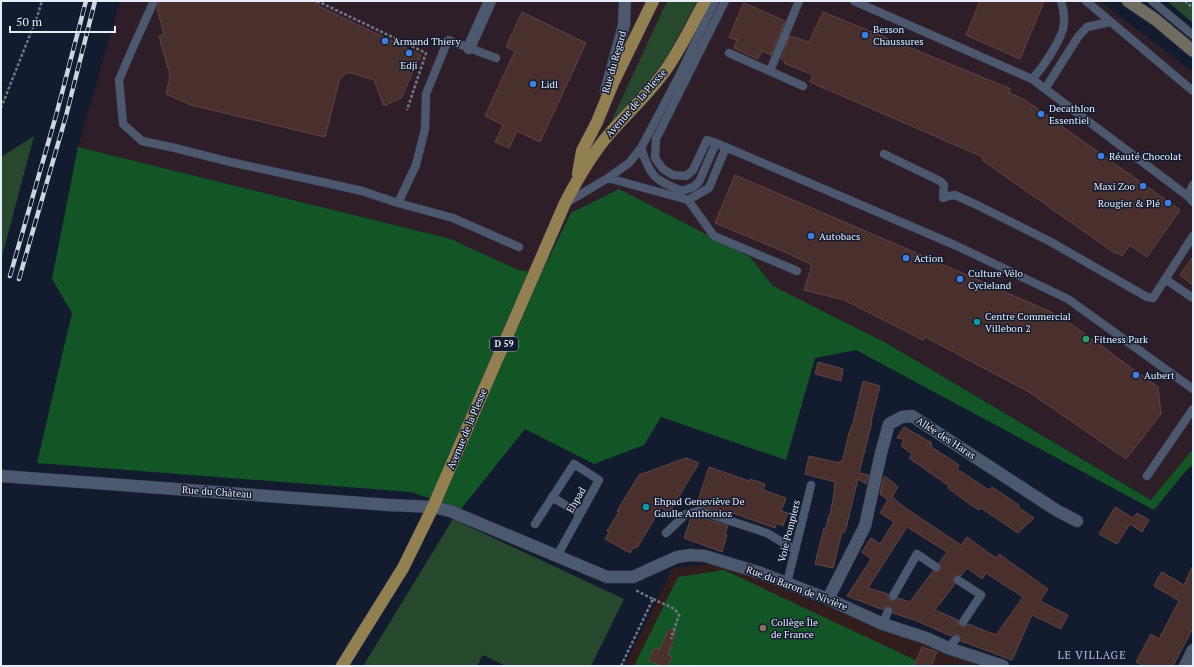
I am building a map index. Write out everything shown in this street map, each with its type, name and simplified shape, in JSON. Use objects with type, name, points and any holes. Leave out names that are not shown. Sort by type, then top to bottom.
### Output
[{"type":"main road","name":"Avenue de la Plesse","points":[[576,182],[582,152],[598,122],[613,83],[653,1]]},
{"type":"main road","name":"Avenue de la Plesse","points":[[342,666],[403,568],[433,507],[565,203],[576,182],[592,156],[610,133],[662,75],[681,46],[704,1]]},
{"type":"street","points":[[468,48],[490,1]]},
{"type":"street","name":"Rue du Regard","points":[[598,122],[624,25],[625,1]]},
{"type":"street","points":[[1128,1],[1156,20],[1193,51]]},
{"type":"street","name":"Allée des Haras","points":[[828,599],[865,526],[889,424],[902,418],[912,416],[1056,510],[1078,521]]},
{"type":"street","name":"Rue du Château","points":[[1,476],[433,507]]},
{"type":"street","name":"Rue du Baron de Nivière","points":[[433,507],[450,511],[607,577],[633,577],[677,557],[691,554],[705,556],[761,573],[828,599],[883,624],[926,638],[952,643],[1003,666]]},
{"type":"street","points":[[1185,666],[1193,650]]},
{"type":"lane","points":[[154,1],[119,80],[123,124],[142,141],[362,192],[453,218],[519,247]]},
{"type":"lane","points":[[565,203],[608,178],[629,163],[641,148],[680,74],[715,1]]},
{"type":"lane","points":[[725,1],[656,139],[655,158],[663,169],[673,175],[686,176],[693,170],[707,140],[726,147],[957,246],[1068,299],[1193,389]]},
{"type":"lane","points":[[770,71],[799,1]]},
{"type":"lane","points":[[854,1],[1032,80],[1191,200]]},
{"type":"lane","points":[[1032,80],[1057,43],[1063,29],[1064,11],[1061,1]]},
{"type":"lane","points":[[1086,1],[1193,91]]},
{"type":"lane","points":[[1152,1],[1193,35]]},
{"type":"lane","points":[[1045,89],[1078,37],[1087,27],[1110,22]]},
{"type":"lane","points":[[398,203],[416,165],[424,129],[426,94],[448,40],[496,58]]},
{"type":"lane","points":[[729,53],[803,86]]},
{"type":"lane","points":[[641,148],[646,163],[653,176],[665,184],[682,191],[693,187],[699,182],[716,143]]},
{"type":"lane","points":[[688,200],[708,188],[726,147]]},
{"type":"lane","points":[[884,154],[940,181],[944,185],[943,198],[955,194],[974,203],[1051,242],[1148,297],[1153,298],[1193,236]]},
{"type":"lane","points":[[608,178],[688,200],[714,236],[797,272]]},
{"type":"lane","points":[[1191,200],[1191,189],[1193,185]]},
{"type":"lane","points":[[1165,279],[1193,298]]},
{"type":"lane","points":[[1146,476],[1193,409]]},
{"type":"lane","name":"Ehpad","points":[[535,524],[574,464],[599,480],[579,513],[557,556]]},
{"type":"lane","name":"Voie Pompiers","points":[[787,583],[811,485]]},
{"type":"lane","points":[[552,497],[579,513]]},
{"type":"lane","points":[[666,534],[686,514],[700,511],[767,534],[795,550]]},
{"type":"lane","points":[[893,596],[917,554],[936,567]]},
{"type":"lane","points":[[958,580],[982,595],[963,622]]},
{"type":"lane","points":[[883,624],[888,611]]},
{"type":"path","points":[[1,108],[37,18],[42,1]]},
{"type":"path","points":[[317,1],[426,52],[407,110]]},
{"type":"path","points":[[1185,1],[1193,8]]},
{"type":"path","points":[[633,577],[634,589],[675,609],[679,615],[671,639]]},
{"type":"path","points":[[621,666],[653,599]]},
{"type":"shaded area","points":[[120,1],[1100,1],[1193,72],[1193,449],[1152,500],[888,344],[773,286],[750,257],[571,213],[541,273],[518,270],[451,239],[78,147]]},
{"type":"shaded area","name":"Collège Île de France","points":[[721,563],[981,666],[625,666],[673,568]]},
{"type":"green space","points":[[667,1],[697,1],[667,57],[639,94],[610,124]]},
{"type":"green space","points":[[1167,1],[1193,1],[1193,23]]},
{"type":"green space","points":[[34,136],[1,260],[1,157]]},
{"type":"green space","points":[[78,147],[451,239],[518,270],[541,273],[571,213],[619,189],[750,257],[773,286],[888,344],[1151,500],[1193,449],[1193,464],[1154,510],[856,350],[815,358],[786,460],[661,417],[644,445],[594,464],[525,429],[461,509],[411,492],[37,463],[72,313],[52,279]]},
{"type":"green space","points":[[453,519],[624,599],[591,666],[506,666],[483,655],[477,666],[363,666]]},
{"type":"green space","name":"Collège Île de France","points":[[724,570],[928,666],[634,666],[678,577]]},
{"type":"building","points":[[160,1],[315,1],[321,7],[421,55],[401,98],[384,106],[374,80],[348,72],[340,78],[325,137],[191,105],[166,94],[170,75],[159,36],[164,35],[157,8]]},
{"type":"building","points":[[980,1],[1044,1],[1020,59],[966,35]]},
{"type":"building","points":[[744,3],[785,21],[771,55],[762,51],[758,59],[734,48],[737,40],[729,37]]},
{"type":"building","name":"Lidl","points":[[522,12],[586,43],[540,142],[517,131],[509,148],[495,142],[503,125],[485,116],[515,51],[506,47]]},
{"type":"building","points":[[823,12],[1011,89],[1008,92],[1025,100],[1180,210],[1147,257],[1130,245],[1122,256],[1117,252],[1116,254],[982,160],[983,157],[810,82],[813,75],[784,63],[785,61],[781,59],[790,36],[809,42]]},
{"type":"building","name":"Centre Commercial Villebon 2","points":[[735,175],[1060,316],[1158,387],[1161,414],[1126,459],[1029,392],[925,337],[923,340],[844,300],[804,290],[812,265],[785,252],[715,223]]},
{"type":"building","points":[[1193,257],[1193,285],[1180,275]]},
{"type":"building","points":[[818,362],[843,369],[841,381],[815,374]]},
{"type":"building","points":[[863,381],[880,386],[859,473],[869,475],[866,484],[858,479],[845,532],[842,532],[833,568],[815,564],[824,528],[826,528],[830,515],[835,482],[805,474],[809,456],[840,463],[840,461],[842,462]]},
{"type":"building","points":[[904,427],[932,443],[930,446],[959,465],[957,469],[989,490],[992,487],[1019,505],[1018,507],[1034,518],[1018,533],[981,508],[979,510],[968,503],[948,488],[949,486],[909,458],[912,454],[901,446],[904,439],[897,438]]},
{"type":"building","points":[[686,458],[699,463],[669,513],[661,508],[637,548],[634,547],[630,553],[605,539],[609,532],[607,531],[619,512],[617,511],[639,475]]},
{"type":"building","points":[[709,467],[749,481],[750,479],[765,484],[763,490],[786,498],[781,511],[788,513],[783,526],[777,523],[775,528],[733,513],[732,516],[702,506],[696,506]]},
{"type":"building","points":[[885,476],[898,487],[892,497],[904,507],[961,545],[967,537],[996,558],[999,554],[1048,589],[1040,601],[1068,615],[1061,629],[1032,615],[1012,660],[961,641],[961,637],[957,634],[951,636],[917,621],[893,613],[890,606],[881,609],[847,596],[871,559],[862,552],[871,538],[880,544],[894,522],[880,513],[888,500],[880,494]],"holes":[[[907,527],[947,552],[939,563],[941,567],[940,570],[936,572],[933,571],[910,602],[898,598],[896,601],[893,601],[888,599],[888,594],[868,588]],[[967,568],[982,579],[986,573],[1023,597],[996,635],[968,624],[965,627],[960,627],[958,620],[935,610],[955,584],[953,580],[954,577],[958,575],[961,576]]]},
{"type":"building","points":[[1115,507],[1133,518],[1137,513],[1149,520],[1142,532],[1130,524],[1117,544],[1099,534]]},
{"type":"building","points":[[700,517],[728,526],[722,552],[684,538],[691,518]]},
{"type":"building","points":[[1193,565],[1193,628],[1173,666],[1144,666],[1136,662],[1151,634],[1159,639],[1179,601],[1154,586],[1158,578],[1162,572],[1184,585]]},
{"type":"building","points":[[669,629],[676,632],[668,655],[672,657],[667,666],[661,666],[648,660],[655,648],[659,650]]},
{"type":"building","points":[[922,647],[937,652],[931,666],[914,666]]},
{"type":"railway","points":[[10,276],[57,112],[86,1]]},
{"type":"railway","points":[[19,279],[66,116],[95,1]]},
{"type":"place","name":"Besson Chaussures","points":[[865,35]]},
{"type":"place","name":"Armand Thiery","points":[[385,41]]},
{"type":"place","name":"Edji","points":[[409,53]]},
{"type":"place","name":"Lidl","points":[[533,84]]},
{"type":"place","name":"Decathlon Essentiel","points":[[1041,114]]},
{"type":"place","name":"Réauté Chocolat","points":[[1101,156]]},
{"type":"place","name":"Maxi Zoo","points":[[1143,186]]},
{"type":"place","name":"Rougier & Plé","points":[[1168,203]]},
{"type":"place","name":"Autobacs","points":[[811,236]]},
{"type":"place","name":"Action","points":[[906,258]]},
{"type":"place","name":"Culture Vélo Cycleland","points":[[960,279]]},
{"type":"place","name":"Centre Commercial Villebon 2","points":[[977,322]]},
{"type":"place","name":"Fitness Park","points":[[1086,339]]},
{"type":"place","name":"Aubert","points":[[1136,375]]},
{"type":"place","name":"Ehpad Geneviève De Gaulle Anthonioz","points":[[646,507]]},
{"type":"place","name":"Collège Île de France","points":[[763,628]]},
{"type":"district","name":"LE VILLAGE","points":[[1092,655]]}]
